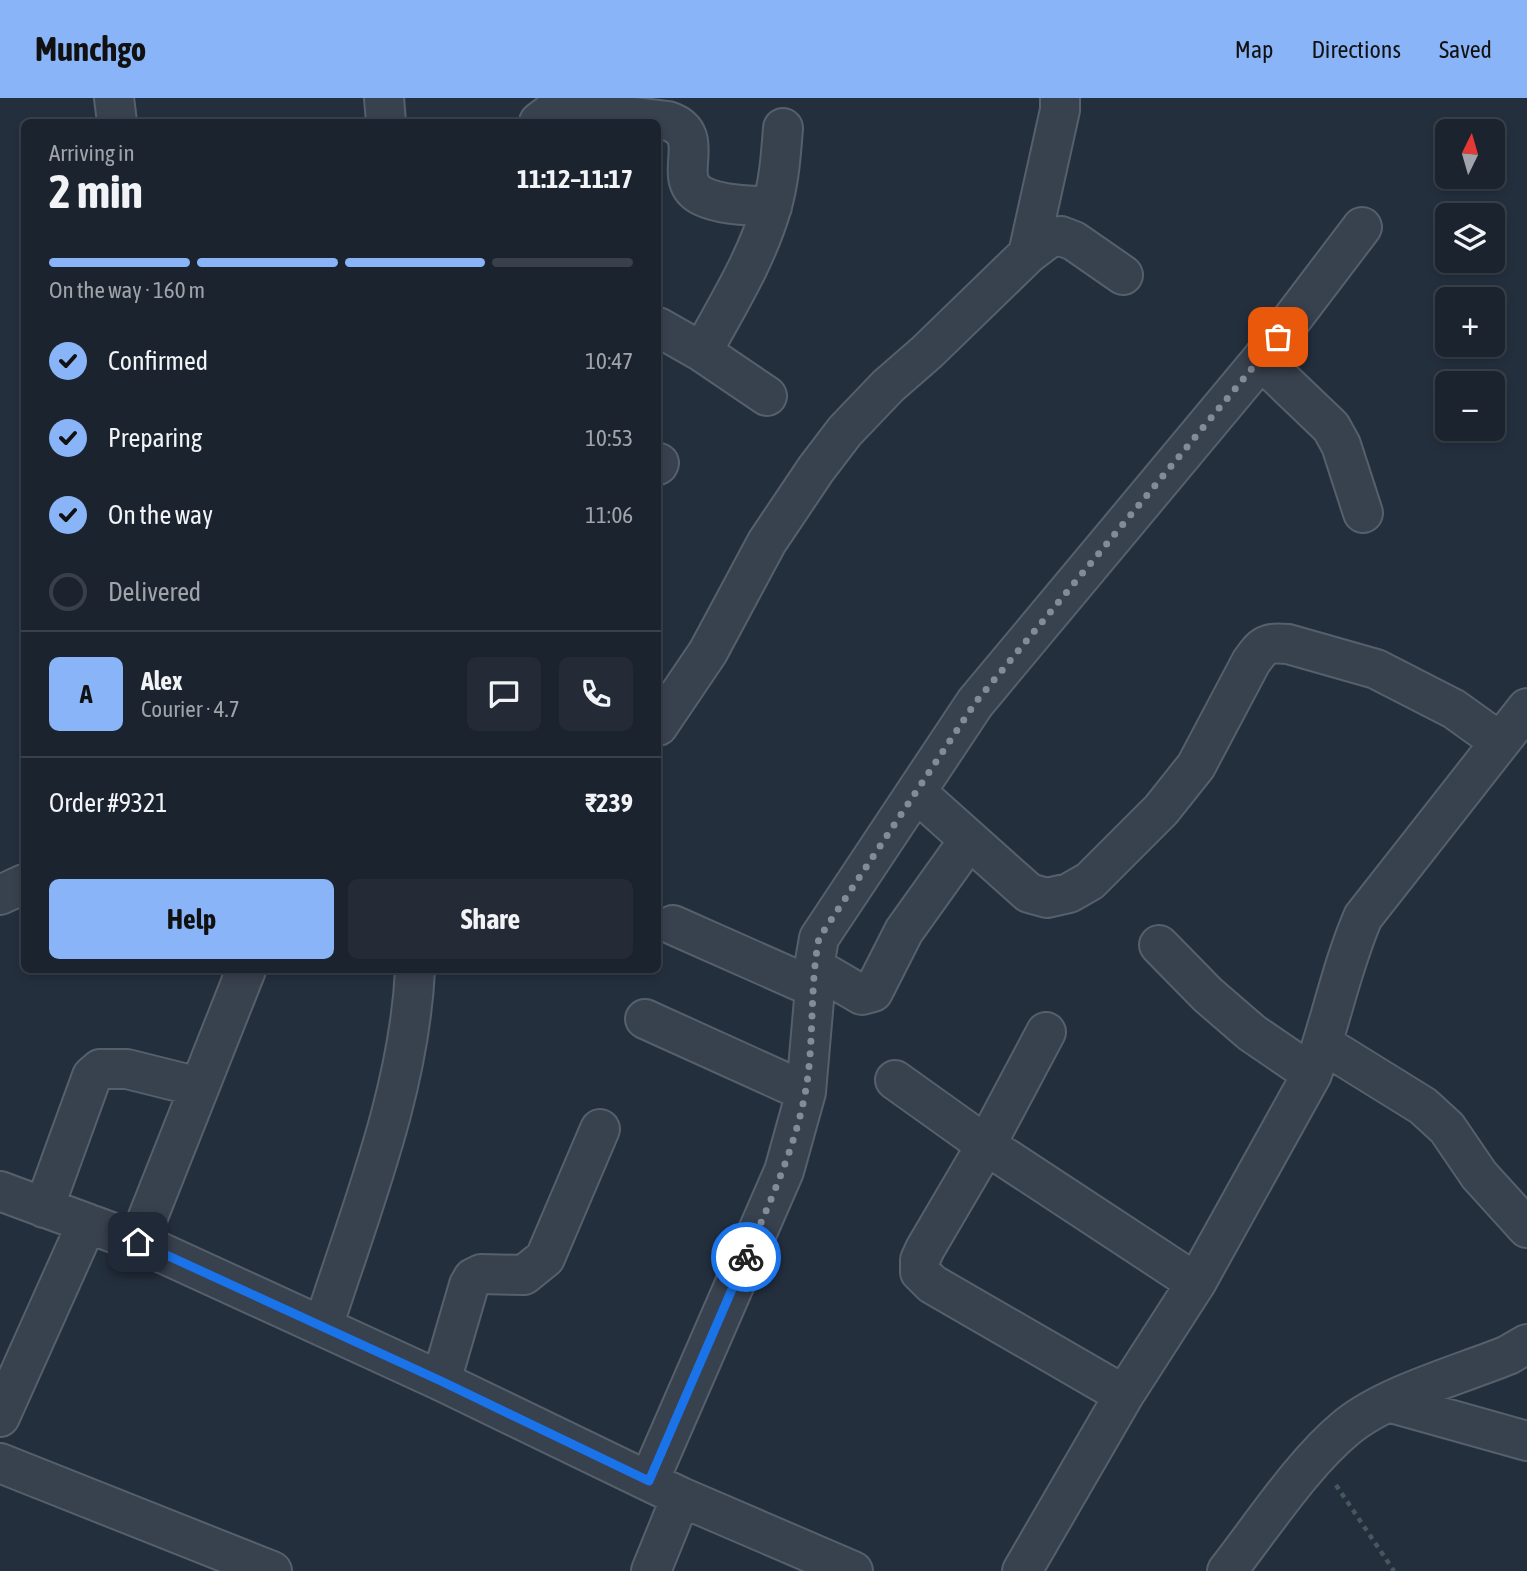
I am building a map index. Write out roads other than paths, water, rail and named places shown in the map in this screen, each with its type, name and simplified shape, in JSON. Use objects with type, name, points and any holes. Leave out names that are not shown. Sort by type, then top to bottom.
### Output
[{"type":"street","points":[[114,98],[117,119]]},
{"type":"street","points":[[384,98],[386,119]]},
{"type":"street","points":[[1028,254],[1060,110],[1060,98]]},
{"type":"street","points":[[543,119],[552,112],[565,109],[651,119]]},
{"type":"street","points":[[661,120],[679,125],[685,131],[689,141],[687,178],[699,195],[715,201],[772,207]]},
{"type":"street","points":[[702,352],[758,248],[772,207],[783,128]]},
{"type":"street","points":[[652,1571],[665,1489],[784,1171],[806,1093],[819,938],[975,703],[1261,360],[1362,227]]},
{"type":"street","points":[[661,722],[708,652],[767,542],[816,469],[845,431],[887,386],[927,352],[1028,254],[1049,238],[1061,236],[1074,241],[1123,275]]},
{"type":"street","points":[[661,329],[702,352],[767,396]]},
{"type":"street","points":[[1261,360],[1331,427],[1341,445],[1363,513]]},
{"type":"street","points":[[916,792],[1030,893],[1047,898],[1069,893],[1090,881],[1161,810],[1196,766],[1251,662],[1262,646],[1273,642],[1376,669],[1454,709],[1500,742]]},
{"type":"street","points":[[1022,1571],[1124,1395],[1196,1283],[1317,1059],[1348,951],[1363,917],[1527,708]]},
{"type":"street","points":[[673,925],[862,995],[873,992],[904,931],[969,840]]},
{"type":"street","points":[[0,895],[21,885]]},
{"type":"street","points":[[1159,945],[1208,995],[1252,1033],[1423,1106],[1447,1129],[1479,1175],[1527,1228]]},
{"type":"street","points":[[138,1242],[245,973]]},
{"type":"street","points":[[323,1327],[385,1134],[401,1074],[413,1009],[415,973]]},
{"type":"street","points":[[645,1019],[806,1093]]},
{"type":"street","points":[[1046,1031],[986,1145],[925,1249],[920,1260],[920,1272],[932,1284],[1124,1395]]},
{"type":"street","points":[[44,1208],[92,1076],[100,1069],[127,1069],[200,1087]]},
{"type":"street","points":[[895,1080],[986,1145],[1196,1283]]},
{"type":"street","points":[[441,1381],[473,1278],[481,1275],[524,1275],[545,1258],[600,1129]]},
{"type":"street","points":[[0,1191],[138,1242],[441,1381],[665,1489],[853,1571]]},
{"type":"street","points":[[0,1417],[87,1223]]},
{"type":"street","points":[[1227,1571],[1316,1456],[1348,1426],[1388,1402],[1508,1355],[1527,1344]]},
{"type":"street","points":[[1388,1402],[1527,1441]]},
{"type":"street","points":[[0,1463],[272,1571]]}]
